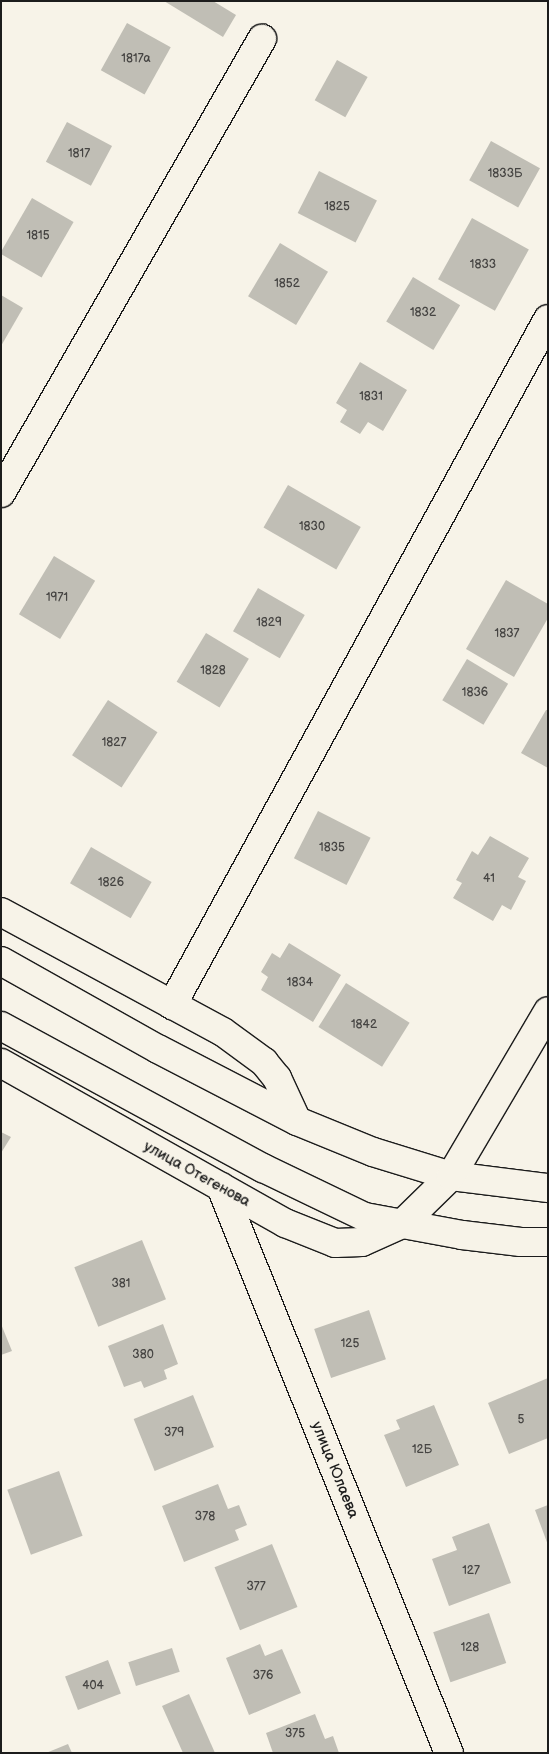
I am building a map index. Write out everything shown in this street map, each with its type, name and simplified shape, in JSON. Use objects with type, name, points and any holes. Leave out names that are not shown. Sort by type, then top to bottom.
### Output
[{"type":"street","points":[[1,493],[262,39]]},
{"type":"street","points":[[172,1004],[548,319]]},
{"type":"street","points":[[1,912],[223,1032],[264,1062],[277,1078],[297,1121]]},
{"type":"street","points":[[1,961],[158,1049],[297,1121],[374,1152],[451,1176],[548,1188]]},
{"type":"street","points":[[402,1224],[451,1176],[548,1011]]},
{"type":"street","points":[[1,1026],[263,1168],[365,1217],[462,1235],[521,1242],[548,1242]]},
{"type":"street","name":"улица Отегенова","points":[[1,1063],[284,1223],[335,1243],[362,1242],[402,1224]]},
{"type":"street","name":"улица Юлаева","points":[[221,1187],[449,1753]]},
{"type":"building","points":[[164,1],[213,1],[236,15],[223,37]]},
{"type":"building","points":[[127,23],[171,47],[145,94],[101,70]]},
{"type":"building","points":[[337,60],[368,77],[345,117],[315,100]]},
{"type":"building","points":[[67,122],[112,146],[91,186],[46,162]]},
{"type":"building","points":[[491,141],[540,168],[518,208],[469,180]]},
{"type":"building","points":[[319,171],[377,201],[356,242],[298,213]]},
{"type":"building","points":[[32,198],[74,222],[42,277],[1,254]]},
{"type":"building","points":[[472,218],[529,250],[495,311],[438,279]]},
{"type":"building","points":[[280,243],[328,272],[296,325],[248,296]]},
{"type":"building","points":[[413,277],[460,305],[433,350],[386,322]]},
{"type":"building","points":[[1,295],[23,308],[1,346]]},
{"type":"building","points":[[360,362],[407,390],[383,431],[368,422],[360,434],[340,422],[347,410],[336,403]]},
{"type":"building","points":[[288,485],[361,527],[336,569],[264,527]]},
{"type":"building","points":[[54,556],[95,581],[60,639],[19,614]]},
{"type":"building","points":[[506,580],[548,604],[548,618],[514,677],[466,649]]},
{"type":"building","points":[[258,588],[305,615],[280,658],[233,631]]},
{"type":"building","points":[[206,633],[249,659],[220,708],[177,682]]},
{"type":"building","points":[[467,659],[508,684],[483,725],[442,700]]},
{"type":"building","points":[[108,700],[157,732],[122,787],[72,755]]},
{"type":"building","points":[[546,710],[548,710],[548,768],[521,753]]},
{"type":"building","points":[[318,811],[371,838],[347,885],[294,858]]},
{"type":"building","points":[[490,836],[529,858],[518,877],[526,881],[511,910],[502,905],[493,921],[453,898],[462,883],[456,880],[472,851],[478,855]]},
{"type":"building","points":[[91,847],[152,882],[131,918],[70,883]]},
{"type":"building","points":[[289,943],[341,975],[313,1022],[261,990],[268,977],[261,972],[272,953],[280,958]]},
{"type":"building","points":[[346,983],[410,1023],[382,1067],[318,1027]]},
{"type":"building","points":[[1,1132],[11,1137],[1,1153]]},
{"type":"building","points":[[142,1240],[166,1299],[98,1327],[74,1267]]},
{"type":"building","points":[[369,1310],[386,1359],[331,1378],[314,1329]]},
{"type":"building","points":[[1,1324],[12,1351],[1,1355]]},
{"type":"building","points":[[163,1324],[178,1364],[164,1370],[167,1379],[144,1388],[141,1381],[124,1387],[108,1346]]},
{"type":"building","points":[[548,1378],[548,1438],[509,1454],[488,1403]]},
{"type":"building","points":[[193,1395],[214,1447],[155,1471],[134,1419]]},
{"type":"building","points":[[434,1405],[459,1465],[406,1487],[384,1435],[400,1429],[396,1420]]},
{"type":"building","points":[[59,1471],[83,1536],[31,1555],[7,1490]]},
{"type":"building","points":[[218,1484],[228,1509],[239,1505],[247,1525],[235,1530],[239,1540],[184,1562],[162,1506]]},
{"type":"building","points":[[548,1505],[548,1545],[535,1510]]},
{"type":"building","points":[[489,1523],[511,1583],[449,1606],[432,1559],[457,1550],[452,1537]]},
{"type":"building","points":[[272,1544],[297,1607],[240,1630],[215,1567]]},
{"type":"building","points":[[489,1613],[506,1663],[450,1682],[433,1632]]},
{"type":"building","points":[[260,1644],[265,1656],[282,1649],[301,1693],[249,1715],[226,1658]]},
{"type":"building","points":[[172,1648],[180,1672],[136,1686],[128,1662]]},
{"type":"building","points":[[108,1660],[121,1694],[78,1710],[65,1676]]},
{"type":"building","points":[[189,1694],[215,1753],[183,1753],[162,1706]]},
{"type":"building","points":[[315,1714],[325,1739],[333,1736],[339,1753],[273,1753],[266,1733]]},
{"type":"building","points":[[68,1744],[72,1753],[46,1753]]}]
